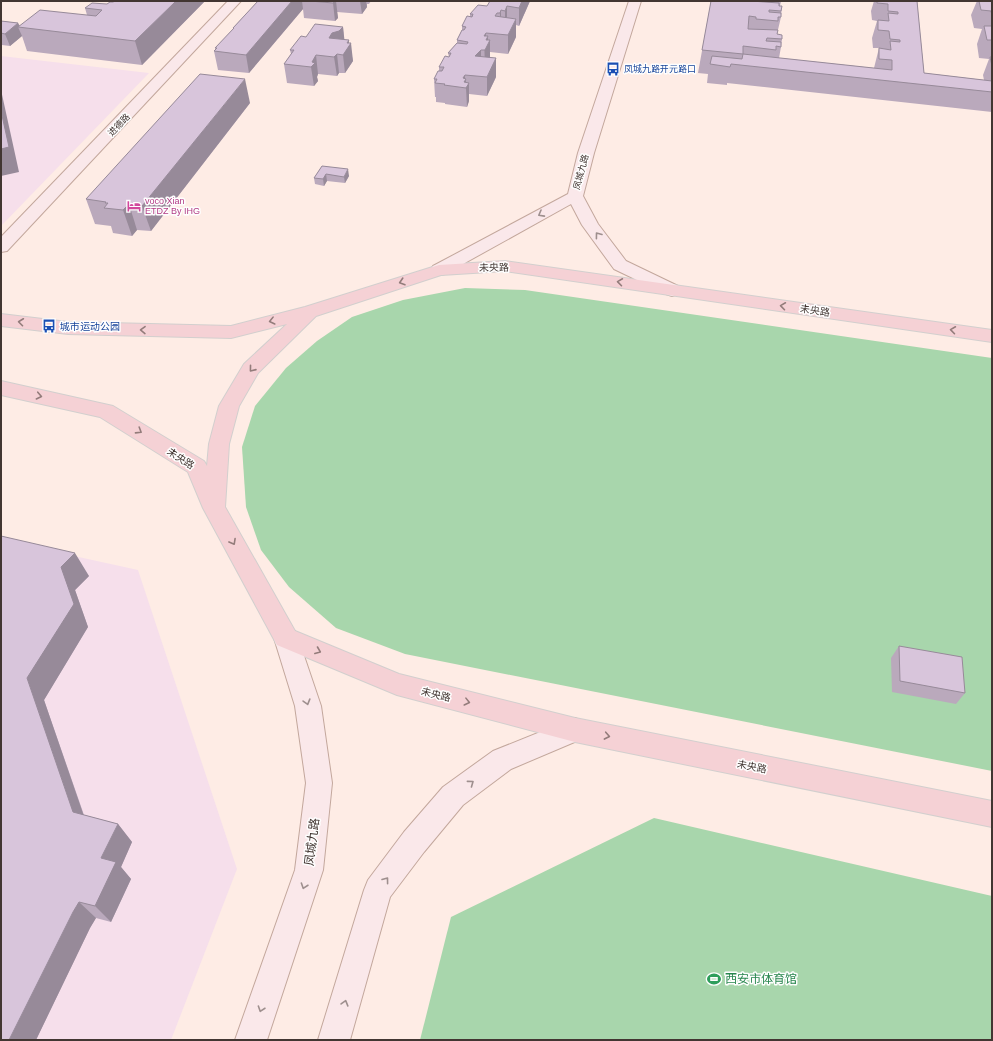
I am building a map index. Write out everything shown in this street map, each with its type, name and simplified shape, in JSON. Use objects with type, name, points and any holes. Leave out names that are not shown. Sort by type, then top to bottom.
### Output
[{"type":"main road","name":"未央路","points":[[1,320],[68,328],[231,332],[310,312],[439,270],[505,266],[992,336]]},
{"type":"main road","points":[[214,508],[219,444],[229,406],[251,369],[310,312]]},
{"type":"main road","name":"未央路","points":[[1,388],[106,411],[197,467],[214,508],[286,638],[397,684],[574,730],[992,814]]},
{"type":"street","name":"进德路","points":[[1,247],[235,1]]},
{"type":"street","name":"凤城九路","points":[[439,270],[575,196],[586,153],[635,1]]},
{"type":"street","points":[[575,196],[590,225],[620,265],[672,290]]},
{"type":"street","name":"凤城九路","points":[[251,1040],[309,870],[319,783],[308,706],[286,638]]},
{"type":"street","points":[[334,1040],[378,890],[414,842],[453,796],[502,760],[574,730]]},
{"type":"shaded area","points":[[1,56],[149,73],[1,226]]},
{"type":"shaded area","points":[[1,540],[138,570],[237,869],[171,1040],[1,1040]]},
{"type":"green space","points":[[465,288],[525,290],[992,358],[992,771],[405,654],[336,628],[289,587],[261,550],[246,507],[242,447],[255,406],[286,368],[317,341],[352,317],[403,300]]},
{"type":"green space","name":"西安市体育馆","points":[[654,818],[992,896],[992,1040],[420,1040],[451,917]]},
{"type":"building","points":[[115,1],[176,1],[135,41],[18,27],[40,10],[96,16],[102,10],[85,8],[92,3],[107,4]]},
{"type":"building","points":[[258,1],[292,1],[246,55],[214,51],[217,48],[215,48]]},
{"type":"building","points":[[310,1],[335,1],[333,3]]},
{"type":"building","points":[[490,1],[522,1],[519,8],[507,6],[505,11],[501,10],[500,13],[497,13],[495,16],[516,19],[508,35],[486,33],[484,36],[488,36],[486,40],[490,40],[485,50],[481,50],[475,56],[496,58],[487,77],[465,75],[463,78],[466,79],[464,82],[469,83],[466,88],[435,83],[437,79],[434,79],[438,71],[442,71],[444,67],[439,67],[445,56],[449,57],[451,53],[448,53],[457,43],[467,44],[468,42],[457,40],[462,30],[466,27],[462,26],[467,16],[472,17],[473,14],[470,14],[478,5],[487,6]]},
{"type":"building","points":[[711,1],[779,3],[779,6],[782,6],[781,11],[769,10],[769,12],[781,13],[781,17],[778,17],[778,21],[756,19],[756,17],[749,16],[748,29],[778,30],[777,34],[782,35],[782,39],[767,38],[766,41],[781,42],[781,47],[776,46],[776,50],[743,46],[743,54],[702,50]]},
{"type":"building","points":[[877,1],[917,1],[924,73],[992,81],[992,92],[731,64],[730,67],[710,64],[712,56],[742,59],[743,54],[892,70],[892,60],[879,59],[879,48],[891,50],[890,41],[900,42],[900,40],[890,39],[889,31],[878,30],[878,20],[889,21],[888,13],[898,14],[898,12],[888,11],[888,4],[877,3]]},
{"type":"building","points":[[979,1],[992,1],[992,16],[991,11],[981,10]]},
{"type":"building","points":[[1,21],[18,23],[5,34],[1,33]]},
{"type":"building","points":[[315,24],[343,27],[339,31],[332,33],[329,38],[349,40],[347,43],[351,43],[343,55],[337,54],[334,57],[316,55],[312,62],[315,63],[311,67],[284,64],[294,50],[290,50],[301,36],[306,37]]},
{"type":"building","points":[[984,26],[992,26],[992,40],[987,40]]},
{"type":"building","points":[[200,74],[245,79],[142,206],[129,204],[123,210],[104,208],[108,203],[86,199]]},
{"type":"building","points":[[1,111],[9,147],[1,149]]},
{"type":"building","points":[[322,166],[348,169],[344,177],[326,174],[323,179],[314,178]]},
{"type":"building","points":[[1,536],[75,553],[61,567],[74,604],[27,678],[73,812],[118,824],[101,858],[116,862],[95,906],[79,902],[9,1040],[1,1040]]},
{"type":"building","points":[[899,646],[962,657],[965,693],[900,681]]},
{"type":"place","name":"凤城九路开元路口","points":[[613,69]]},
{"type":"place","name":"voco Xian ETDZ By IHG","points":[[134,206]]},
{"type":"place","name":"城市运动公园","points":[[49,326]]},
{"type":"place","name":"西安市体育馆","points":[[714,979]]}]
